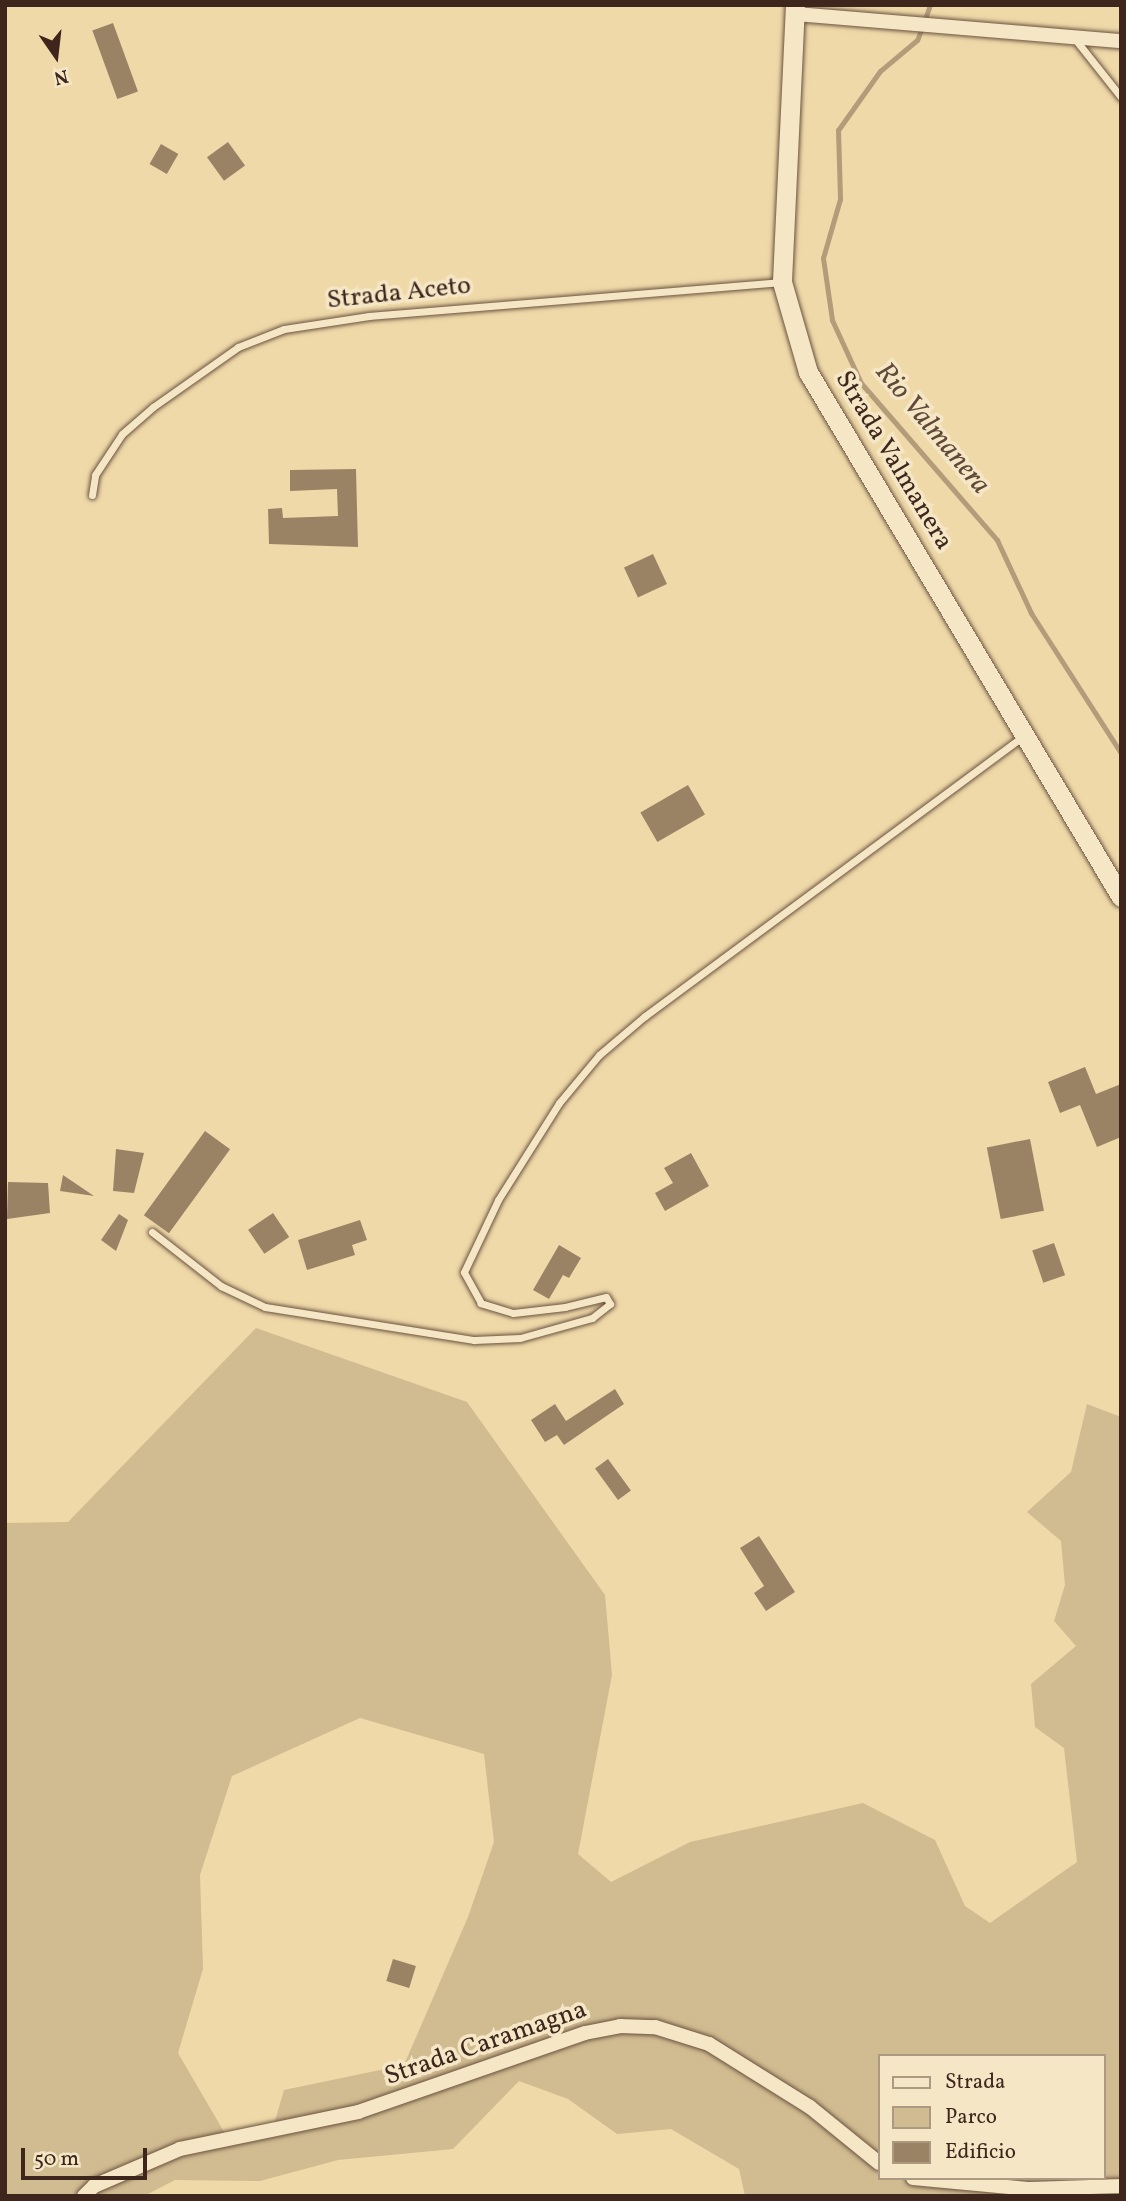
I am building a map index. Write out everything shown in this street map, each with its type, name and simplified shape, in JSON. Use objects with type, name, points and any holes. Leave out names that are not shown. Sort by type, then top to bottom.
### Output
[{"type":"street","points":[[796,10],[1075,40],[1121,41]]},
{"type":"street","name":"Strada Valmanera","points":[[796,10],[782,282],[808,372],[1027,734],[1121,897]]},
{"type":"street","name":"Strada Caramagna","points":[[84,2196],[105,2181],[180,2149],[358,2112],[585,2033],[620,2026],[655,2027],[709,2044],[810,2108],[878,2162]]},
{"type":"street","points":[[934,2180],[1030,2189],[1121,2186]]},
{"type":"lane","points":[[1075,40],[1121,97]]},
{"type":"lane","name":"Strada Aceto","points":[[92,495],[94,475],[122,434],[153,407],[239,347],[284,329],[369,316],[782,282]]},
{"type":"lane","points":[[152,1233],[221,1286],[275,1309],[494,1340],[552,1331],[592,1318],[610,1304],[606,1297],[565,1307],[513,1313],[481,1303],[464,1272],[498,1200],[559,1103],[599,1055],[645,1016],[1027,734]]},
{"type":"green space","points":[[256,1328],[467,1402],[605,1595],[612,1675],[578,1854],[611,1882],[690,1842],[863,1803],[935,1840],[965,1906],[990,1923],[1077,1862],[1064,1748],[1035,1727],[1031,1684],[1076,1646],[1054,1621],[1065,1585],[1061,1541],[1027,1512],[1071,1472],[1087,1404],[1121,1417],[1121,2179],[1105,2180],[1105,2054],[878,2054],[878,2180],[1104,2180],[1087,2181],[1084,2196],[745,2196],[739,2169],[671,2129],[617,2134],[568,2099],[519,2081],[453,2149],[338,2160],[260,2181],[175,2180],[144,2196],[5,2196],[5,1523],[68,1522]],"holes":[[[360,1718],[484,1754],[494,1842],[468,1917],[404,2065],[284,2090],[272,2131],[227,2137],[178,2053],[203,1969],[200,1875],[232,1776]]]},
{"type":"building","points":[[113,23],[138,92],[117,99],[92,31]]},
{"type":"building","points":[[228,142],[245,165],[224,181],[207,157]]},
{"type":"building","points":[[161,144],[178,154],[167,174],[150,164]]},
{"type":"building","points":[[356,469],[358,547],[269,544],[268,509],[282,508],[283,518],[338,516],[337,489],[290,491],[290,470]]},
{"type":"building","points":[[653,554],[667,584],[638,597],[624,568]]},
{"type":"building","points":[[688,785],[705,814],[657,842],[640,812]]},
{"type":"building","points":[[1085,1067],[1096,1094],[1121,1084],[1121,1137],[1097,1147],[1080,1105],[1060,1113],[1048,1082]]},
{"type":"building","points":[[205,1131],[230,1149],[169,1233],[144,1215]]},
{"type":"building","points":[[1030,1139],[1044,1211],[1001,1219],[987,1147]]},
{"type":"building","points":[[116,1149],[144,1153],[134,1193],[113,1191]]},
{"type":"building","points":[[691,1153],[709,1186],[665,1211],[655,1193],[673,1183],[664,1168]]},
{"type":"building","points":[[63,1175],[94,1196],[60,1191]]},
{"type":"building","points":[[8,1182],[48,1183],[50,1213],[7,1219]]},
{"type":"building","points":[[273,1213],[289,1237],[264,1254],[248,1230]]},
{"type":"building","points":[[119,1214],[128,1220],[116,1251],[101,1240]]},
{"type":"building","points":[[360,1220],[367,1240],[352,1245],[355,1255],[307,1270],[298,1240]]},
{"type":"building","points":[[1054,1243],[1065,1275],[1043,1283],[1032,1250]]},
{"type":"building","points":[[559,1245],[581,1258],[569,1278],[563,1275],[549,1299],[533,1290]]},
{"type":"building","points":[[615,1389],[624,1404],[564,1445],[557,1435],[545,1442],[531,1420],[555,1404],[566,1421]]},
{"type":"building","points":[[608,1459],[631,1491],[618,1500],[595,1468]]},
{"type":"building","points":[[759,1536],[795,1592],[766,1611],[754,1593],[764,1586],[740,1548]]},
{"type":"building","points":[[393,1959],[416,1966],[409,1988],[386,1981]]},
{"type":"waterway","name":"Rio Valmanera","points":[[930,5],[917,40],[880,71],[838,130],[840,199],[823,258],[832,320],[861,383],[997,540],[1031,613],[1121,753]]}]
